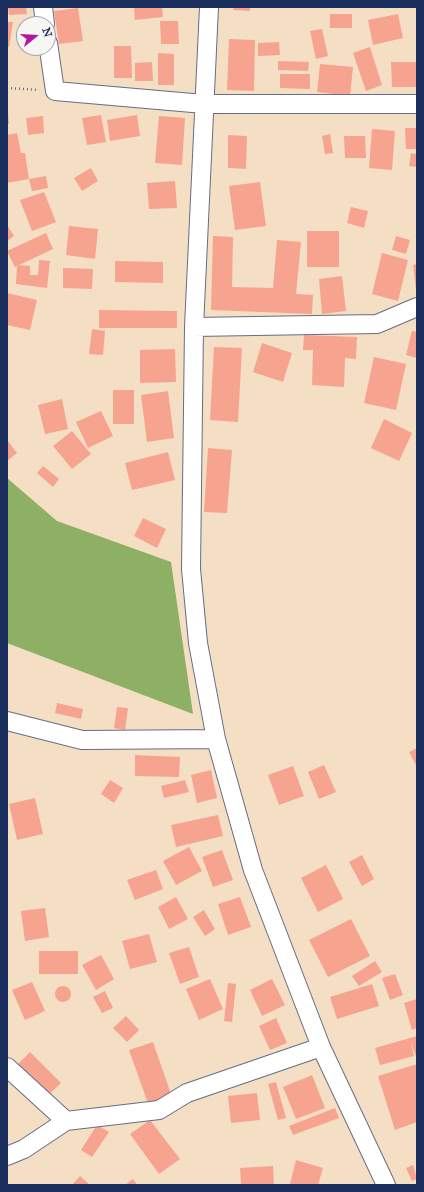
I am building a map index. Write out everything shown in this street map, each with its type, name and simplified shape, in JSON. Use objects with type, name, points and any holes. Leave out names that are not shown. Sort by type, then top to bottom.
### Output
[{"type":"street","points":[[209,7],[194,327],[191,569],[198,643],[216,739],[253,870],[321,1047],[380,1183]]},
{"type":"street","points":[[50,56],[55,91],[204,104],[417,104]]},
{"type":"street","points":[[194,327],[377,324],[417,307]]},
{"type":"street","points":[[7,721],[82,740],[216,739]]},
{"type":"street","points":[[7,1156],[24,1149],[66,1121],[159,1110],[187,1093],[321,1047]]},
{"type":"street","points":[[7,1067],[66,1121]]},
{"type":"path","points":[[7,88],[55,91]]},
{"type":"green space","points":[[7,478],[57,521],[171,562],[193,714],[7,643]]},
{"type":"building","points":[[8,7],[26,7],[27,14],[9,15]]},
{"type":"building","points":[[134,7],[162,7],[163,17],[135,20]]},
{"type":"building","points":[[234,7],[250,7],[250,11],[233,10]]},
{"type":"building","points":[[78,8],[83,41],[59,44],[56,16],[54,11]]},
{"type":"building","points":[[330,14],[352,14],[352,28],[330,28]]},
{"type":"building","points":[[398,14],[403,38],[373,45],[368,20]]},
{"type":"building","points":[[160,21],[178,21],[179,44],[161,44]]},
{"type":"building","points":[[7,22],[13,22],[9,47],[7,47]]},
{"type":"building","points":[[322,29],[328,56],[316,59],[310,31]]},
{"type":"building","points":[[229,39],[255,40],[254,91],[227,90]]},
{"type":"building","points":[[279,42],[280,55],[258,56],[258,43]]},
{"type":"building","points":[[114,46],[131,46],[132,78],[114,78]]},
{"type":"building","points":[[370,47],[382,85],[366,91],[353,53]]},
{"type":"building","points":[[158,53],[174,54],[174,85],[158,85]]},
{"type":"building","points":[[278,61],[309,62],[308,71],[278,70]]},
{"type":"building","points":[[152,62],[153,81],[135,81],[135,63]]},
{"type":"building","points":[[391,62],[417,62],[417,87],[392,87]]},
{"type":"building","points":[[320,64],[353,67],[350,96],[317,92]]},
{"type":"building","points":[[280,74],[310,74],[310,89],[280,88]]},
{"type":"building","points":[[8,113],[9,124],[7,124]]},
{"type":"building","points":[[101,115],[106,142],[87,145],[82,118]]},
{"type":"building","points":[[137,115],[140,136],[110,141],[107,120]]},
{"type":"building","points":[[43,116],[44,133],[28,135],[26,118]]},
{"type":"building","points":[[159,116],[185,118],[182,165],[155,163]]},
{"type":"building","points":[[405,128],[417,128],[417,149],[406,149]]},
{"type":"building","points":[[372,129],[395,131],[392,170],[369,168]]},
{"type":"building","points":[[17,133],[21,153],[25,153],[29,179],[7,183],[7,135]]},
{"type":"building","points":[[330,134],[333,153],[325,154],[322,136]]},
{"type":"building","points":[[228,135],[247,136],[246,169],[228,168]]},
{"type":"building","points":[[344,136],[365,136],[366,158],[345,158]]},
{"type":"building","points":[[411,153],[417,154],[417,167],[409,166]]},
{"type":"building","points":[[91,168],[98,181],[82,191],[74,178]]},
{"type":"building","points":[[46,176],[48,188],[32,191],[29,179]]},
{"type":"building","points":[[175,181],[177,208],[149,209],[147,183]]},
{"type":"building","points":[[260,182],[266,226],[235,230],[229,186]]},
{"type":"building","points":[[44,192],[56,222],[32,231],[20,200]]},
{"type":"building","points":[[351,207],[368,211],[364,228],[347,223]]},
{"type":"building","points":[[7,225],[14,236],[7,241]]},
{"type":"building","points":[[69,226],[98,229],[95,259],[66,255]]},
{"type":"building","points":[[307,231],[339,231],[339,267],[307,267]]},
{"type":"building","points":[[46,233],[53,249],[15,267],[7,251]]},
{"type":"building","points":[[213,236],[233,237],[232,287],[273,288],[277,240],[301,242],[296,294],[313,295],[312,314],[211,310]]},
{"type":"building","points":[[396,236],[410,240],[406,254],[392,250]]},
{"type":"building","points":[[382,253],[408,260],[398,301],[372,294]]},
{"type":"building","points":[[39,260],[50,261],[47,288],[16,284],[17,265],[30,266],[30,275],[38,275]]},
{"type":"building","points":[[115,261],[163,262],[163,283],[115,282]]},
{"type":"building","points":[[417,264],[417,290],[416,290],[413,265]]},
{"type":"building","points":[[63,268],[93,269],[92,289],[63,288]]},
{"type":"building","points":[[342,276],[346,311],[322,314],[319,279]]},
{"type":"building","points":[[7,293],[37,300],[30,330],[7,325]]},
{"type":"building","points":[[99,310],[177,311],[177,328],[99,328]]},
{"type":"building","points":[[92,329],[105,331],[103,355],[89,354]]},
{"type":"building","points":[[412,331],[417,332],[417,358],[406,355]]},
{"type":"building","points":[[304,335],[357,337],[356,359],[345,358],[344,387],[312,385],[313,350],[303,350]]},
{"type":"building","points":[[262,343],[292,353],[283,382],[253,372]]},
{"type":"building","points":[[214,347],[242,348],[238,422],[210,420]]},
{"type":"building","points":[[175,349],[176,382],[140,383],[140,350]]},
{"type":"building","points":[[374,357],[406,364],[396,410],[364,403]]},
{"type":"building","points":[[113,390],[134,390],[134,424],[113,424]]},
{"type":"building","points":[[168,391],[174,438],[147,442],[141,395]]},
{"type":"building","points":[[62,399],[68,429],[45,434],[38,405]]},
{"type":"building","points":[[101,411],[113,436],[88,448],[76,422]]},
{"type":"building","points":[[384,419],[412,433],[399,461],[371,448]]},
{"type":"building","points":[[72,431],[91,454],[72,469],[53,446]]},
{"type":"building","points":[[7,440],[17,453],[7,461]]},
{"type":"building","points":[[208,448],[232,450],[227,513],[204,512]]},
{"type":"building","points":[[168,452],[175,480],[132,490],[125,463]]},
{"type":"building","points":[[43,466],[59,479],[53,487],[37,473]]},
{"type":"building","points":[[143,518],[166,529],[157,548],[134,536]]},
{"type":"building","points":[[57,703],[83,709],[81,719],[55,713]]},
{"type":"building","points":[[117,707],[128,708],[125,730],[114,728]]},
{"type":"building","points":[[417,748],[417,767],[409,752]]},
{"type":"building","points":[[135,755],[180,757],[179,777],[135,776]]},
{"type":"building","points":[[324,765],[336,792],[319,799],[308,772]]},
{"type":"building","points":[[293,766],[304,796],[279,805],[268,775]]},
{"type":"building","points":[[211,770],[217,798],[197,803],[191,775]]},
{"type":"building","points":[[110,780],[123,788],[114,803],[101,794]]},
{"type":"building","points":[[185,780],[189,792],[164,798],[161,786]]},
{"type":"building","points":[[35,798],[43,834],[17,840],[9,804]]},
{"type":"building","points":[[218,815],[223,836],[176,847],[171,825]]},
{"type":"building","points":[[189,847],[202,871],[176,885],[163,861]]},
{"type":"building","points":[[222,850],[233,880],[213,887],[202,857]]},
{"type":"building","points":[[362,855],[374,879],[362,886],[349,862]]},
{"type":"building","points":[[326,865],[343,899],[318,912],[301,878]]},
{"type":"building","points":[[156,870],[163,889],[135,900],[127,880]]},
{"type":"building","points":[[176,897],[188,919],[169,929],[158,907]]},
{"type":"building","points":[[240,897],[251,927],[228,935],[218,904]]},
{"type":"building","points":[[45,908],[49,937],[25,941],[21,911]]},
{"type":"building","points":[[204,910],[215,929],[205,936],[193,917]]},
{"type":"building","points":[[351,919],[370,956],[328,977],[309,940]]},
{"type":"building","points":[[149,934],[157,962],[130,969],[122,941]]},
{"type":"building","points":[[189,947],[199,977],[180,984],[169,953]]},
{"type":"building","points":[[39,951],[78,951],[78,974],[39,974]]},
{"type":"building","points":[[101,955],[114,979],[96,990],[82,965]]},
{"type":"building","points":[[375,961],[382,972],[359,986],[352,976]]},
{"type":"building","points":[[395,974],[403,995],[390,1000],[382,978]]},
{"type":"building","points":[[210,979],[223,1009],[199,1020],[186,989]]},
{"type":"building","points":[[272,979],[285,1005],[262,1016],[250,990]]},
{"type":"building","points":[[32,982],[45,1011],[25,1020],[12,990]]},
{"type":"building","points":[[228,983],[236,984],[232,1022],[224,1021]]},
{"type":"building","points":[[372,984],[379,1006],[337,1019],[330,997]]},
{"type":"building","points":[[63,986],[70,991],[71,994],[66,1001],[63,1002],[56,997],[55,994],[60,987]]},
{"type":"building","points":[[105,991],[113,1008],[102,1013],[93,997]]},
{"type":"building","points":[[417,999],[417,1028],[412,1030],[404,1003]]},
{"type":"building","points":[[126,1016],[139,1030],[127,1042],[113,1028]]},
{"type":"building","points":[[276,1018],[287,1043],[270,1050],[259,1026]]},
{"type":"building","points":[[417,1036],[417,1059],[411,1043],[414,1056],[380,1065],[375,1048]]},
{"type":"building","points":[[153,1042],[172,1097],[149,1106],[129,1050]]},
{"type":"building","points":[[30,1052],[61,1083],[46,1097],[16,1066]]},
{"type":"building","points":[[417,1064],[417,1122],[395,1130],[378,1076]]},
{"type":"building","points":[[312,1075],[325,1108],[296,1119],[283,1087]]},
{"type":"building","points":[[276,1082],[286,1118],[278,1120],[268,1084]]},
{"type":"building","points":[[257,1093],[260,1120],[231,1123],[228,1096]]},
{"type":"building","points":[[335,1108],[339,1118],[293,1135],[289,1126]]},
{"type":"building","points":[[150,1120],[180,1159],[159,1174],[130,1134]]},
{"type":"building","points":[[97,1125],[109,1132],[92,1157],[81,1150]]},
{"type":"building","points":[[296,1160],[323,1168],[318,1185],[290,1184]]},
{"type":"building","points":[[413,1165],[417,1179],[412,1181],[406,1168]]},
{"type":"building","points":[[273,1166],[274,1185],[241,1185],[240,1168]]},
{"type":"building","points":[[80,1176],[90,1185],[72,1185]]},
{"type":"building","points":[[133,1179],[137,1185],[125,1185]]}]
